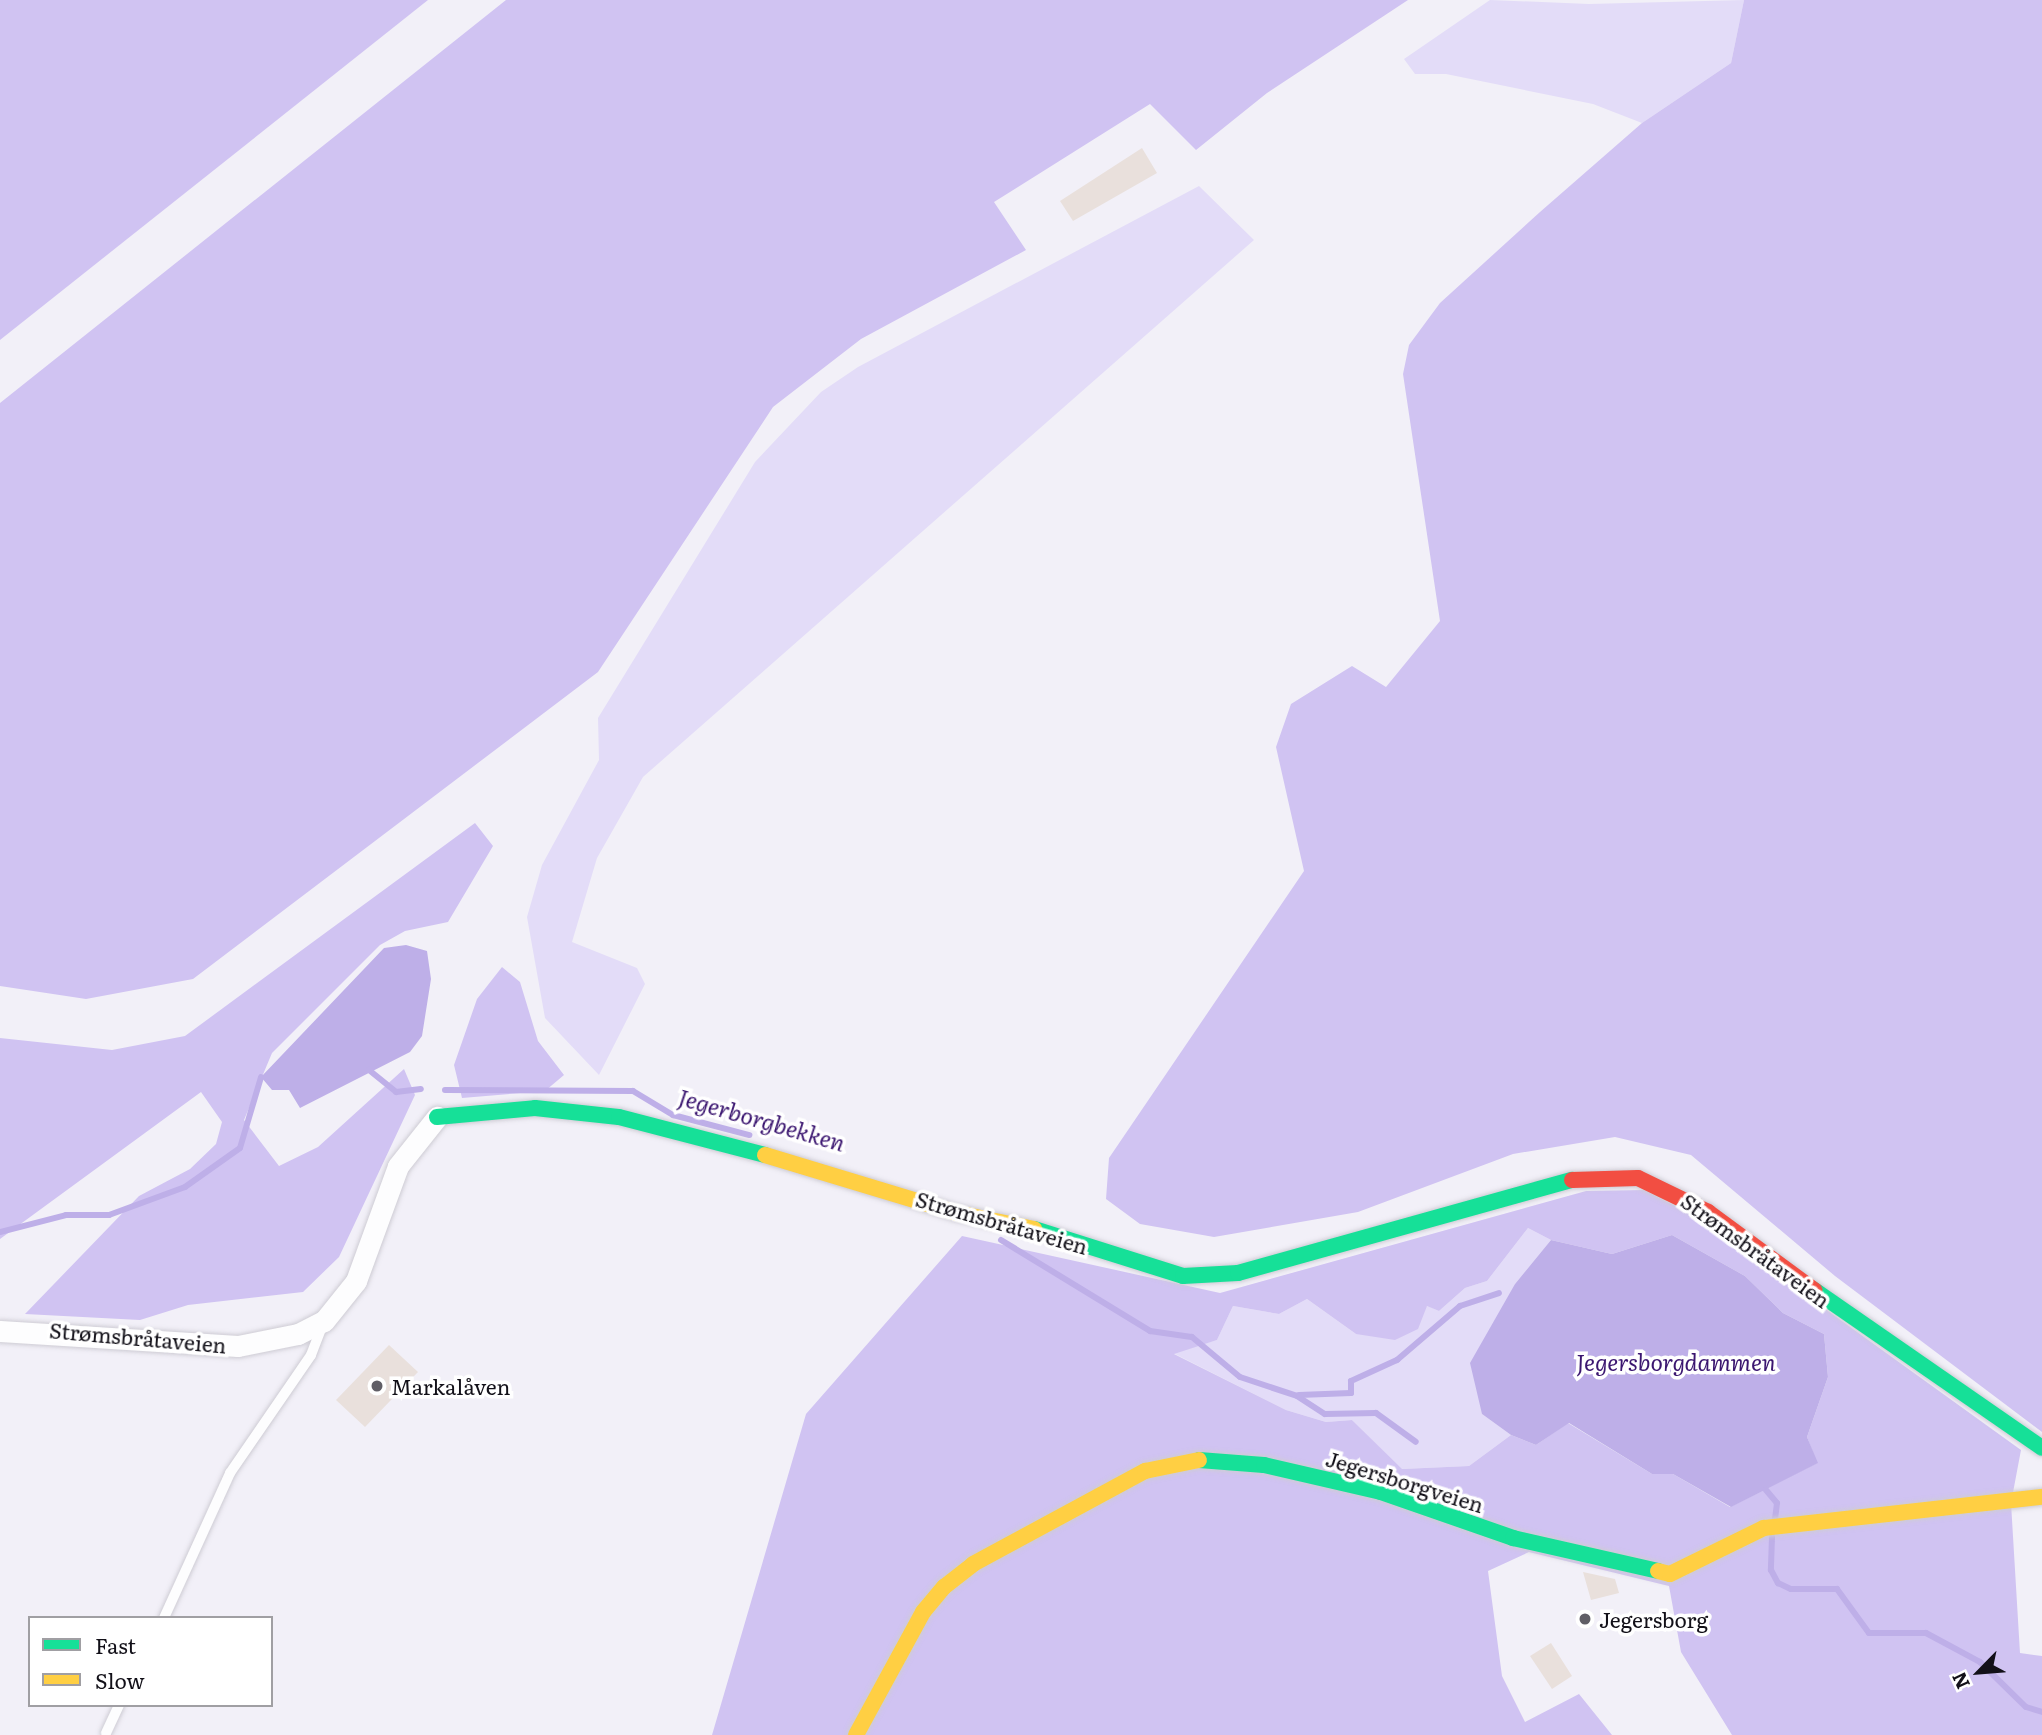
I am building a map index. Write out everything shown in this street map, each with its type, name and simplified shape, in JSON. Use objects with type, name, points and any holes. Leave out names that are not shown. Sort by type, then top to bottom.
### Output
[{"type":"street","name":"Strømsbråtaveien","points":[[0,1331],[238,1346],[298,1334],[324,1321],[356,1281],[398,1166],[437,1117],[535,1108],[619,1117],[873,1183],[957,1213],[1049,1232],[1158,1270],[1203,1278],[1285,1261],[1547,1186],[1608,1174],[1638,1178],[1708,1212],[1919,1367],[2042,1448]]},
{"type":"street","name":"Jegersborgveien","points":[[856,1735],[923,1612],[944,1587],[973,1564],[1145,1471],[1187,1459],[1264,1465],[1381,1492],[1513,1538],[1670,1574],[1764,1528],[2042,1497]]},
{"type":"lane","points":[[165,1616],[225,1483],[310,1355],[324,1321]]},
{"type":"lane","points":[[106,1733],[118,1707]]},
{"type":"shaded area","points":[[0,0],[428,0],[0,340]]},
{"type":"shaded area","points":[[506,0],[1408,0],[1267,93],[1196,150],[1150,104],[994,202],[1026,250],[861,339],[773,407],[598,672],[193,979],[86,999],[0,986],[0,403]]},
{"type":"shaded area","points":[[1490,0],[1589,4],[1744,0],[1731,63],[1642,123],[1593,104],[1446,74],[1415,74],[1404,59]]},
{"type":"shaded area","points":[[1744,0],[2042,0],[2042,1432],[1835,1276],[1691,1155],[1615,1137],[1513,1154],[1358,1212],[1214,1237],[1140,1224],[1106,1199],[1109,1158],[1304,871],[1276,747],[1291,704],[1352,666],[1386,687],[1440,621],[1403,374],[1409,345],[1440,303],[1540,212],[1642,123],[1731,63]]},
{"type":"shaded area","points":[[1199,186],[1254,240],[643,777],[597,858],[572,942],[637,968],[645,984],[599,1075],[545,1018],[527,917],[542,865],[599,760],[598,718],[755,462],[821,392],[858,367]]},
{"type":"shaded area","points":[[475,823],[493,846],[448,922],[405,931],[380,945],[272,1053],[244,1120],[279,1166],[318,1147],[404,1069],[415,1095],[339,1257],[303,1292],[188,1305],[140,1320],[25,1314],[139,1196],[190,1169],[216,1144],[222,1122],[201,1092],[0,1239],[0,1038],[112,1050],[185,1036]]},
{"type":"shaded area","points":[[502,967],[520,982],[538,1041],[564,1075],[545,1091],[462,1098],[454,1065],[477,999]]},
{"type":"shaded area","points":[[1644,1190],[1699,1218],[2021,1450],[2011,1503],[2020,1653],[2042,1656],[2042,1735],[1732,1735],[1681,1652],[1669,1586],[1529,1552],[1488,1571],[1502,1676],[1525,1722],[1579,1694],[1612,1735],[712,1735],[806,1414],[962,1236],[1220,1293],[1586,1191]],"holes":[[[1528,1228],[1551,1240],[1612,1254],[1672,1235],[1745,1276],[1783,1313],[1824,1334],[1828,1377],[1807,1437],[1817,1463],[1730,1507],[1673,1474],[1652,1474],[1568,1423],[1536,1445],[1511,1435],[1469,1466],[1402,1469],[1352,1420],[1326,1422],[1286,1410],[1174,1354],[1217,1340],[1233,1306],[1279,1314],[1307,1299],[1356,1334],[1395,1340],[1418,1329],[1427,1306],[1439,1311],[1465,1288],[1487,1281]]]},
{"type":"shaded area","points":[[1528,1228],[1551,1240],[1515,1284],[1482,1414],[1511,1435],[1469,1466],[1401,1469],[1352,1420],[1326,1422],[1286,1410],[1173,1353],[1217,1340],[1233,1306],[1279,1314],[1307,1299],[1356,1334],[1428,1306],[1439,1311],[1465,1288],[1487,1281]]},
{"type":"water","points":[[406,945],[427,951],[431,979],[422,1036],[410,1052],[300,1108],[289,1090],[272,1090],[261,1077],[384,948]]},
{"type":"water","name":"Jegersborgdammen","points":[[1672,1235],[1745,1276],[1783,1313],[1824,1334],[1828,1377],[1807,1437],[1818,1463],[1731,1507],[1673,1474],[1652,1474],[1569,1423],[1536,1445],[1511,1435],[1482,1414],[1470,1363],[1515,1284],[1551,1240],[1612,1254]]},
{"type":"building","points":[[1142,148],[1157,173],[1073,221],[1060,201]]},
{"type":"building","name":"Markalåven","points":[[389,1345],[418,1372],[365,1427],[336,1400]]},
{"type":"building","points":[[1583,1572],[1615,1579],[1619,1593],[1591,1600]]},
{"type":"building","points":[[1551,1643],[1572,1676],[1552,1689],[1530,1656]]},
{"type":"waterway","name":"Jegerborgbekken","points":[[369,1070],[396,1092],[421,1089]]},
{"type":"waterway","name":"Jegerborgbekken","points":[[0,1232],[66,1215],[109,1215],[185,1187],[240,1148],[261,1077]]},
{"type":"waterway","name":"Jegerborgbekken","points":[[445,1090],[633,1091],[673,1115],[749,1135]]},
{"type":"waterway","name":"Jegerborgbekken","points":[[1001,1240],[1150,1331],[1192,1337],[1240,1377],[1297,1396],[1325,1414],[1376,1413],[1416,1442]]},
{"type":"waterway","name":"Jegerborgbekken","points":[[1299,1395],[1351,1393],[1351,1381],[1397,1360],[1460,1306],[1499,1293]]},
{"type":"waterway","name":"Jegerborgbekken","points":[[1766,1490],[1777,1503],[1775,1519]]},
{"type":"waterway","name":"Jegerborgbekken","points":[[1772,1537],[1771,1570],[1778,1583],[1791,1589],[1837,1589],[1869,1633],[1926,1633],[1980,1662],[2026,1707],[2042,1712]]},
{"type":"traffic: fast","points":[[437,1117],[535,1108],[619,1117],[765,1155]]},
{"type":"traffic: fast","points":[[1034,1229],[1183,1276],[1238,1273],[1572,1180]]},
{"type":"traffic: fast","points":[[1814,1290],[2042,1448]]},
{"type":"traffic: fast","points":[[1199,1460],[1264,1465],[1381,1492],[1513,1538],[1658,1571]]},
{"type":"traffic: slow","points":[[765,1155],[957,1213],[1034,1229]]},
{"type":"traffic: slow","points":[[856,1735],[923,1612],[944,1587],[973,1564],[1145,1471],[1199,1460]]},
{"type":"traffic: slow","points":[[1658,1571],[1670,1574],[1764,1528],[2042,1497]]},
{"type":"traffic: jam","points":[[1572,1180],[1638,1178],[1708,1212],[1814,1290]]},
{"type":"place","name":"Markalåven","points":[[377,1386]]},
{"type":"place","name":"Jegersborg","points":[[1585,1619]]}]
